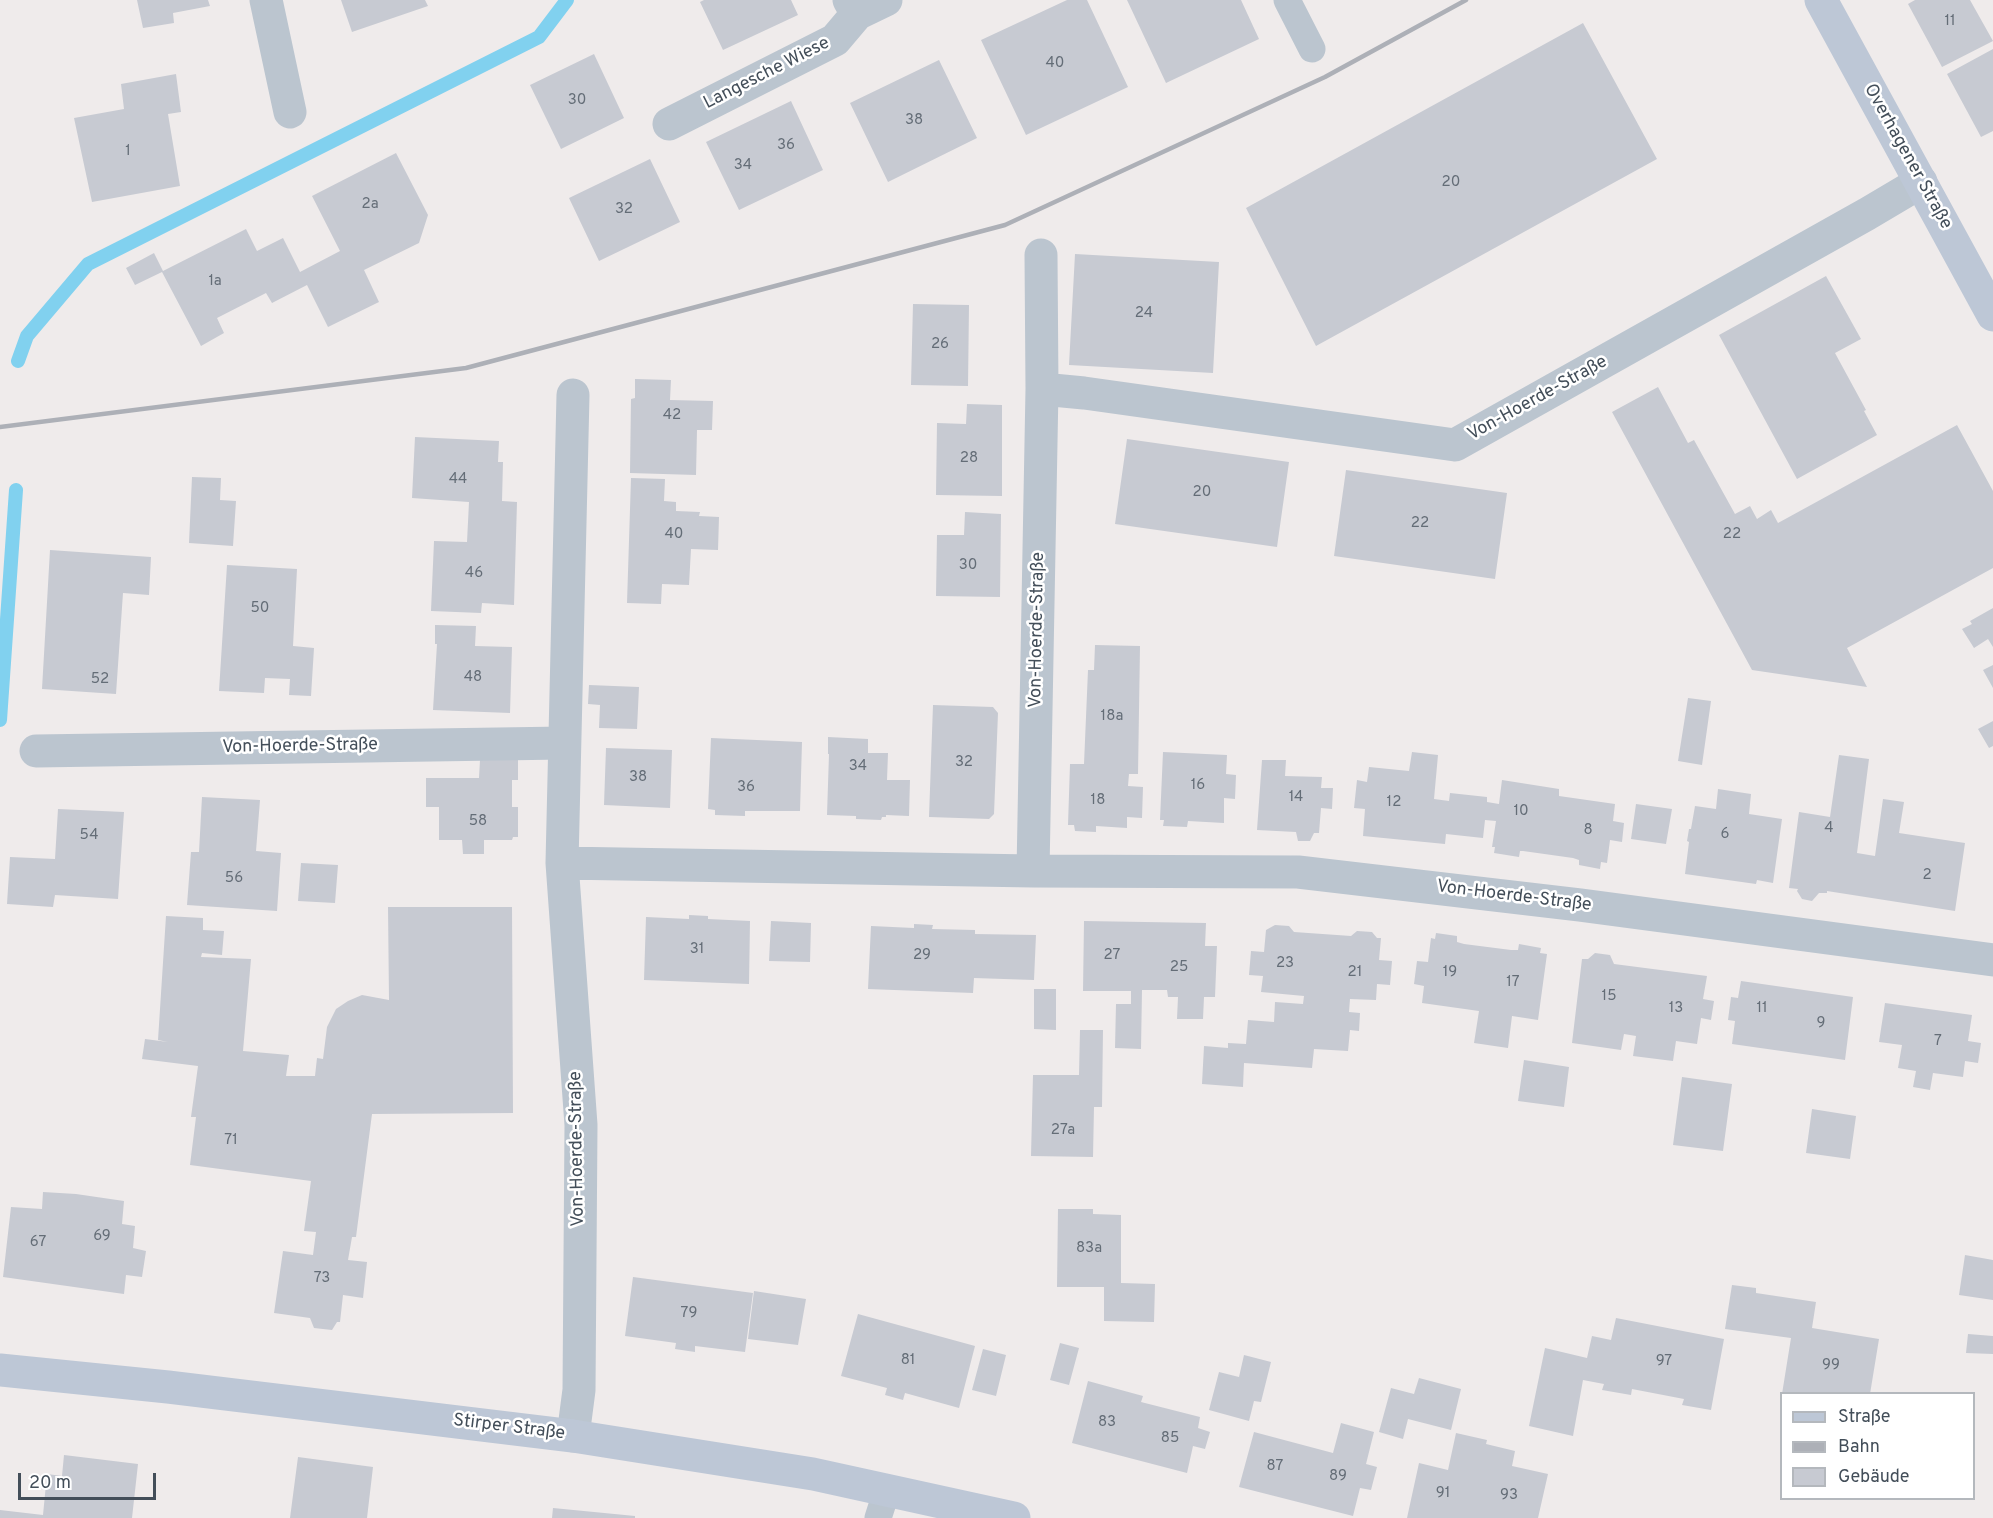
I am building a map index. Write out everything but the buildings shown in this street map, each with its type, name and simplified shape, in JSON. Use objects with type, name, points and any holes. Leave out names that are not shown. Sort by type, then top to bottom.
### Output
[{"type":"main road","name":"Overhagener Straße","points":[[1821,0],[1993,315]]},
{"type":"main road","name":"Stirper Straße","points":[[0,1370],[573,1436],[813,1474],[883,1504],[1014,1518]]},
{"type":"street","points":[[266,0],[290,112]]},
{"type":"street","name":"Langesche Wiese","points":[[669,124],[835,40],[853,7],[886,0]]},
{"type":"street","name":"Von-Hoerde-Straße","points":[[1042,389],[1455,445],[1921,182]]},
{"type":"street","name":"Von-Hoerde-Straße","points":[[1033,871],[1042,389],[1041,255]]},
{"type":"street","name":"Von-Hoerde-Straße","points":[[573,395],[562,863],[581,1125],[579,1390],[573,1436]]},
{"type":"street","name":"Von-Hoerde-Straße","points":[[36,752],[564,743]]},
{"type":"street","name":"Von-Hoerde-Straße","points":[[562,863],[1033,871],[1298,872],[1592,906],[1993,960]]},
{"type":"lane","points":[[1287,0],[1312,49]]},
{"type":"waterway","points":[[18,361],[27,336],[88,264],[539,37],[567,0]]},
{"type":"waterway","points":[[0,720],[16,490]]},
{"type":"railway","points":[[0,427],[466,368],[1005,225],[1325,77],[1466,0]]}]
